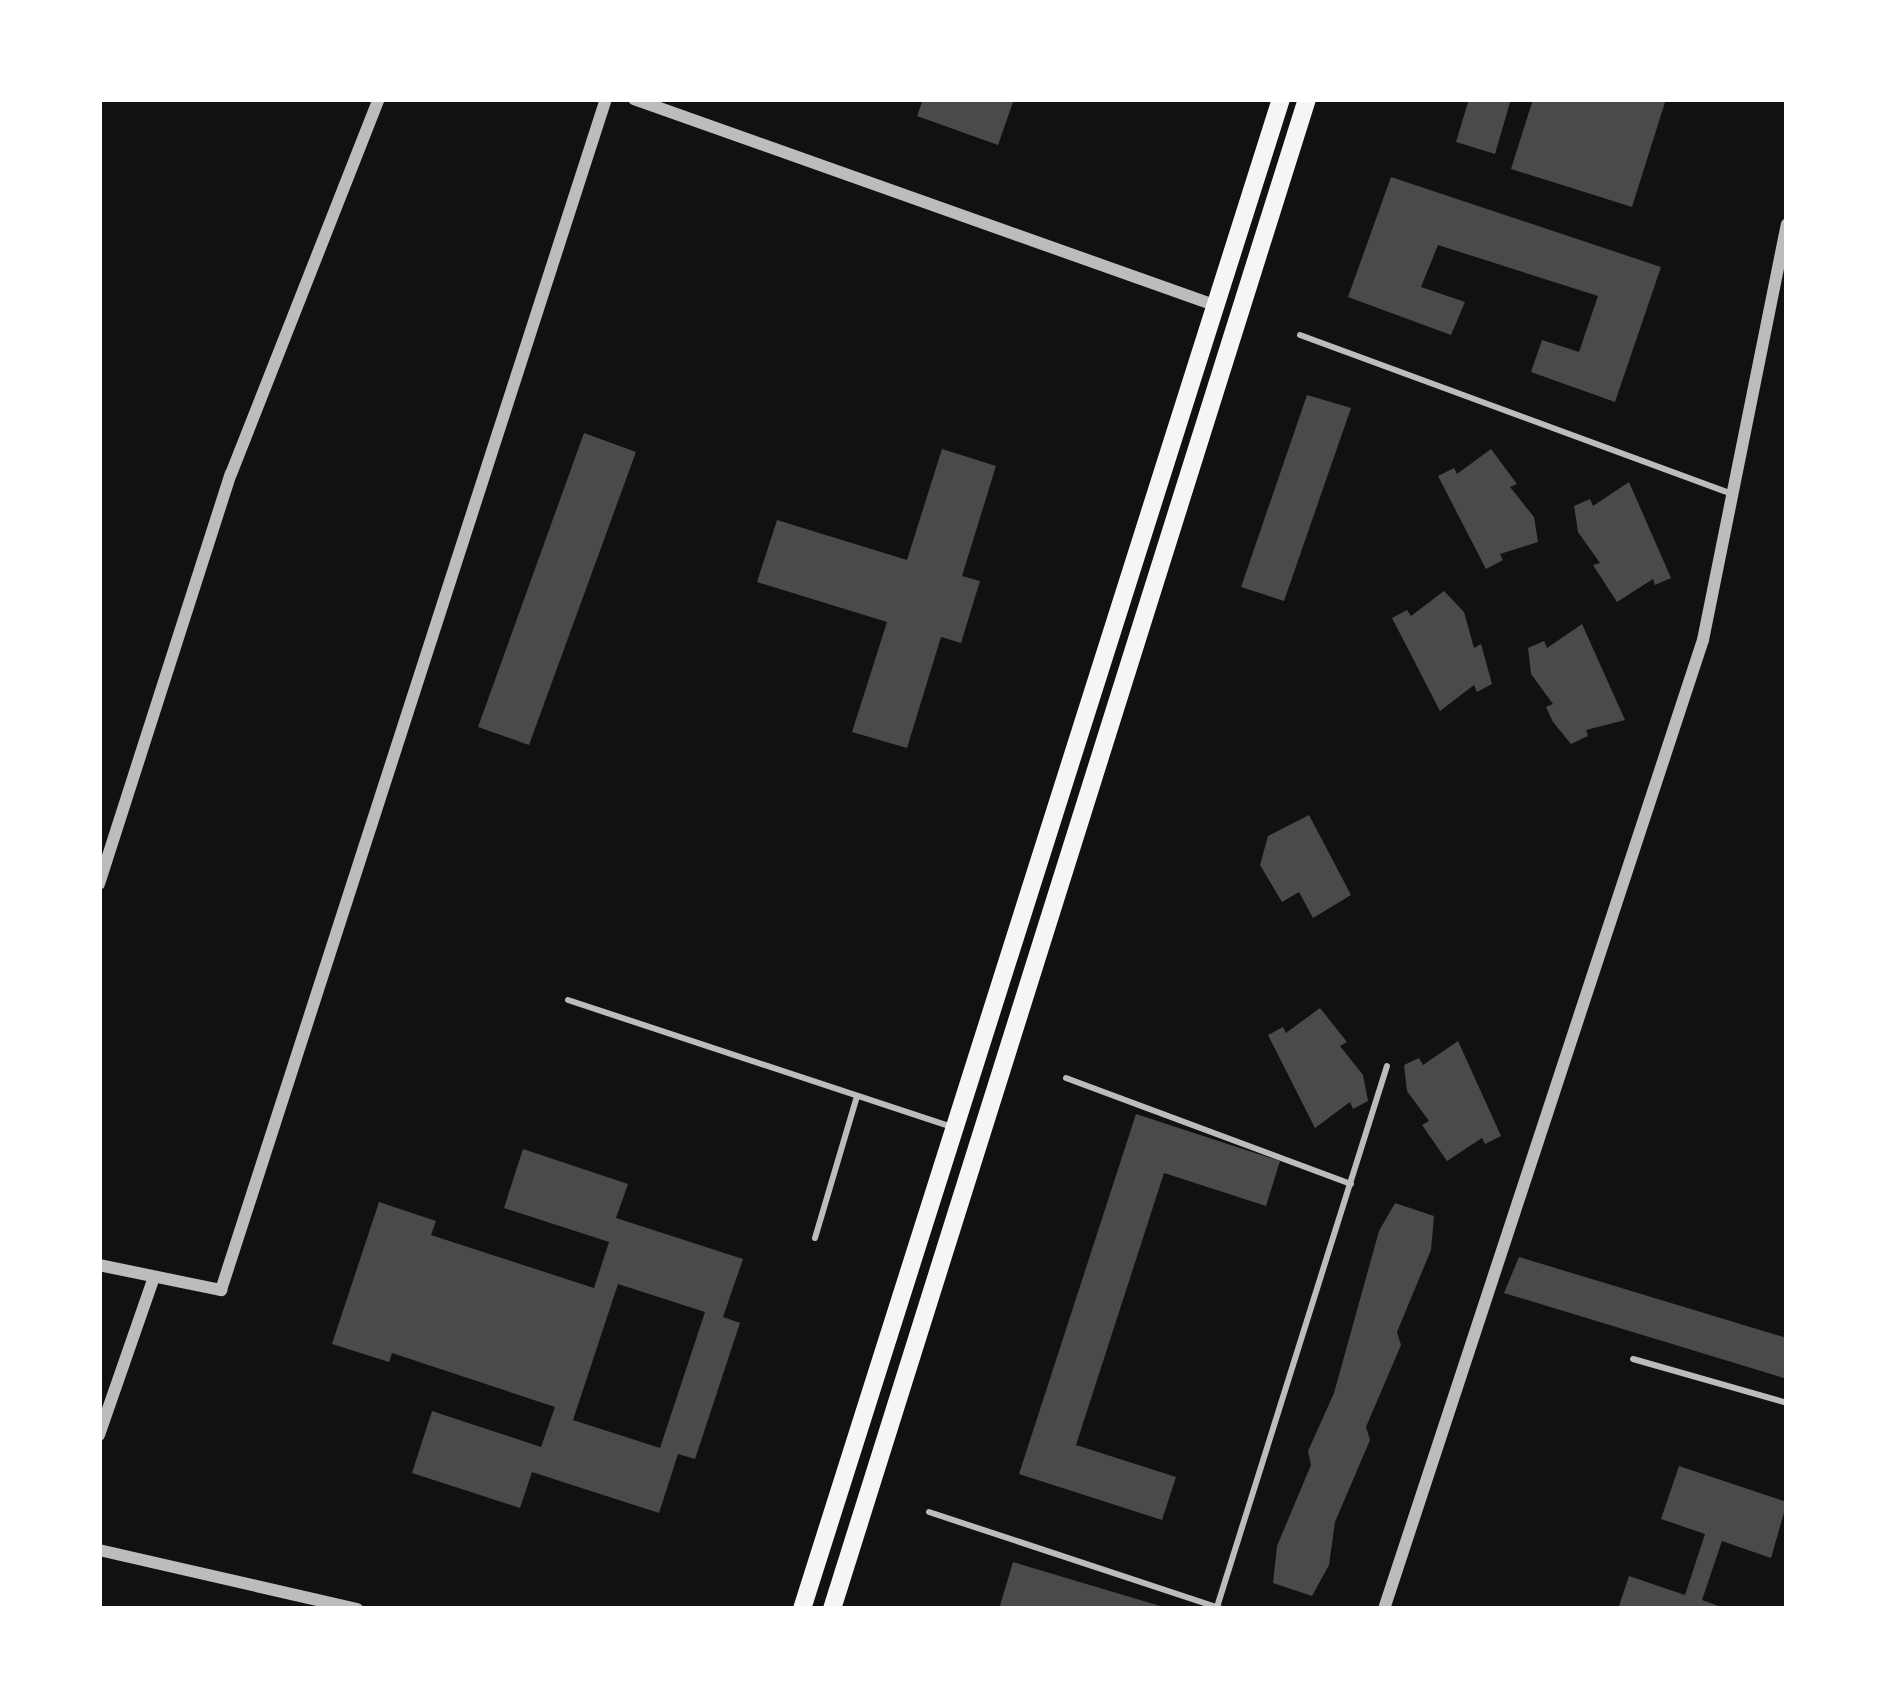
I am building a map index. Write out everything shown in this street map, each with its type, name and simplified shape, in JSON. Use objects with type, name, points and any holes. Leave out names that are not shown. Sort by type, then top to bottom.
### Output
[{"type":"main road","points":[[802,1609],[1219,307],[1281,99]]},
{"type":"main road","points":[[832,1609],[1307,99]]},
{"type":"street","points":[[99,884],[231,474],[379,99]]},
{"type":"street","points":[[99,1264],[220,1290],[606,99]]},
{"type":"street","points":[[641,100],[1219,307]]},
{"type":"street","points":[[1384,1609],[1703,640],[1787,224]]},
{"type":"street","points":[[99,1436],[154,1277]]},
{"type":"street","points":[[99,1550],[357,1609]]},
{"type":"lane","points":[[1300,335],[1732,494]]},
{"type":"lane","points":[[568,1000],[956,1128]]},
{"type":"lane","points":[[929,1512],[1219,1608],[1387,1066]]},
{"type":"lane","points":[[1066,1078],[1352,1184]]},
{"type":"lane","points":[[815,1238],[857,1096]]},
{"type":"lane","points":[[1633,1360],[1787,1402]]},
{"type":"lane","points":[[1185,1609],[1189,1598]]},
{"type":"building","points":[[923,99],[1014,99],[998,145],[917,116]]},
{"type":"building","points":[[1469,99],[1511,99],[1495,154],[1456,142]]},
{"type":"building","points":[[1533,99],[1666,99],[1632,207],[1511,169]]},
{"type":"building","points":[[1391,177],[1661,267],[1615,402],[1531,372],[1542,340],[1579,352],[1598,296],[1438,245],[1421,287],[1465,302],[1451,335],[1348,297]]},
{"type":"building","points":[[1307,395],[1351,408],[1284,601],[1241,587]]},
{"type":"building","points":[[584,433],[636,452],[529,745],[478,727]]},
{"type":"building","points":[[942,449],[996,466],[962,576],[980,581],[961,643],[941,637],[907,748],[852,732],[887,622],[757,582],[777,520],[907,560]]},
{"type":"building","points":[[1491,449],[1517,484],[1510,487],[1534,517],[1538,542],[1500,554],[1503,560],[1486,569],[1438,476],[1454,468],[1457,474]]},
{"type":"building","points":[[1629,482],[1671,578],[1655,585],[1653,579],[1617,602],[1593,565],[1600,563],[1578,532],[1574,506],[1590,499],[1593,506]]},
{"type":"building","points":[[1444,591],[1464,612],[1474,648],[1481,644],[1492,684],[1477,692],[1474,685],[1440,711],[1392,618],[1407,610],[1411,616]]},
{"type":"building","points":[[1582,624],[1625,720],[1586,730],[1588,736],[1571,744],[1553,722],[1546,707],[1553,704],[1531,674],[1528,648],[1544,641],[1547,648]]},
{"type":"building","points":[[1309,815],[1351,895],[1313,918],[1299,892],[1282,902],[1260,865],[1268,836]]},
{"type":"building","points":[[1320,1008],[1347,1042],[1340,1046],[1363,1075],[1368,1101],[1353,1109],[1350,1102],[1315,1128],[1268,1035],[1283,1027],[1286,1033]]},
{"type":"building","points":[[1458,1041],[1501,1136],[1485,1144],[1482,1138],[1447,1161],[1422,1125],[1429,1121],[1407,1091],[1404,1065],[1419,1058],[1423,1065]]},
{"type":"building","points":[[1136,1114],[1280,1161],[1266,1206],[1164,1173],[1076,1445],[1176,1477],[1162,1520],[1019,1474]]},
{"type":"building","points":[[523,1149],[628,1184],[616,1218],[743,1259],[723,1317],[740,1323],[695,1459],[678,1454],[659,1513],[532,1472],[520,1508],[412,1473],[432,1411],[541,1447],[555,1407],[392,1353],[389,1362],[332,1344],[379,1202],[436,1221],[431,1235],[594,1288],[609,1242],[504,1208]],"holes":[[[618,1284],[705,1312],[660,1448],[573,1420]]]},
{"type":"building","points":[[1395,1203],[1434,1216],[1431,1250],[1397,1332],[1401,1345],[1366,1427],[1370,1440],[1335,1522],[1329,1565],[1312,1596],[1273,1583],[1277,1546],[1311,1465],[1308,1451],[1334,1393],[1379,1231]]},
{"type":"building","points":[[1519,1257],[1787,1338],[1787,1379],[1504,1293]]},
{"type":"building","points":[[1679,1466],[1787,1502],[1771,1558],[1722,1541],[1702,1600],[1727,1609],[1618,1609],[1629,1576],[1685,1595],[1705,1534],[1661,1519]]},
{"type":"building","points":[[1013,1562],[1167,1608],[1167,1609],[999,1609]]}]
